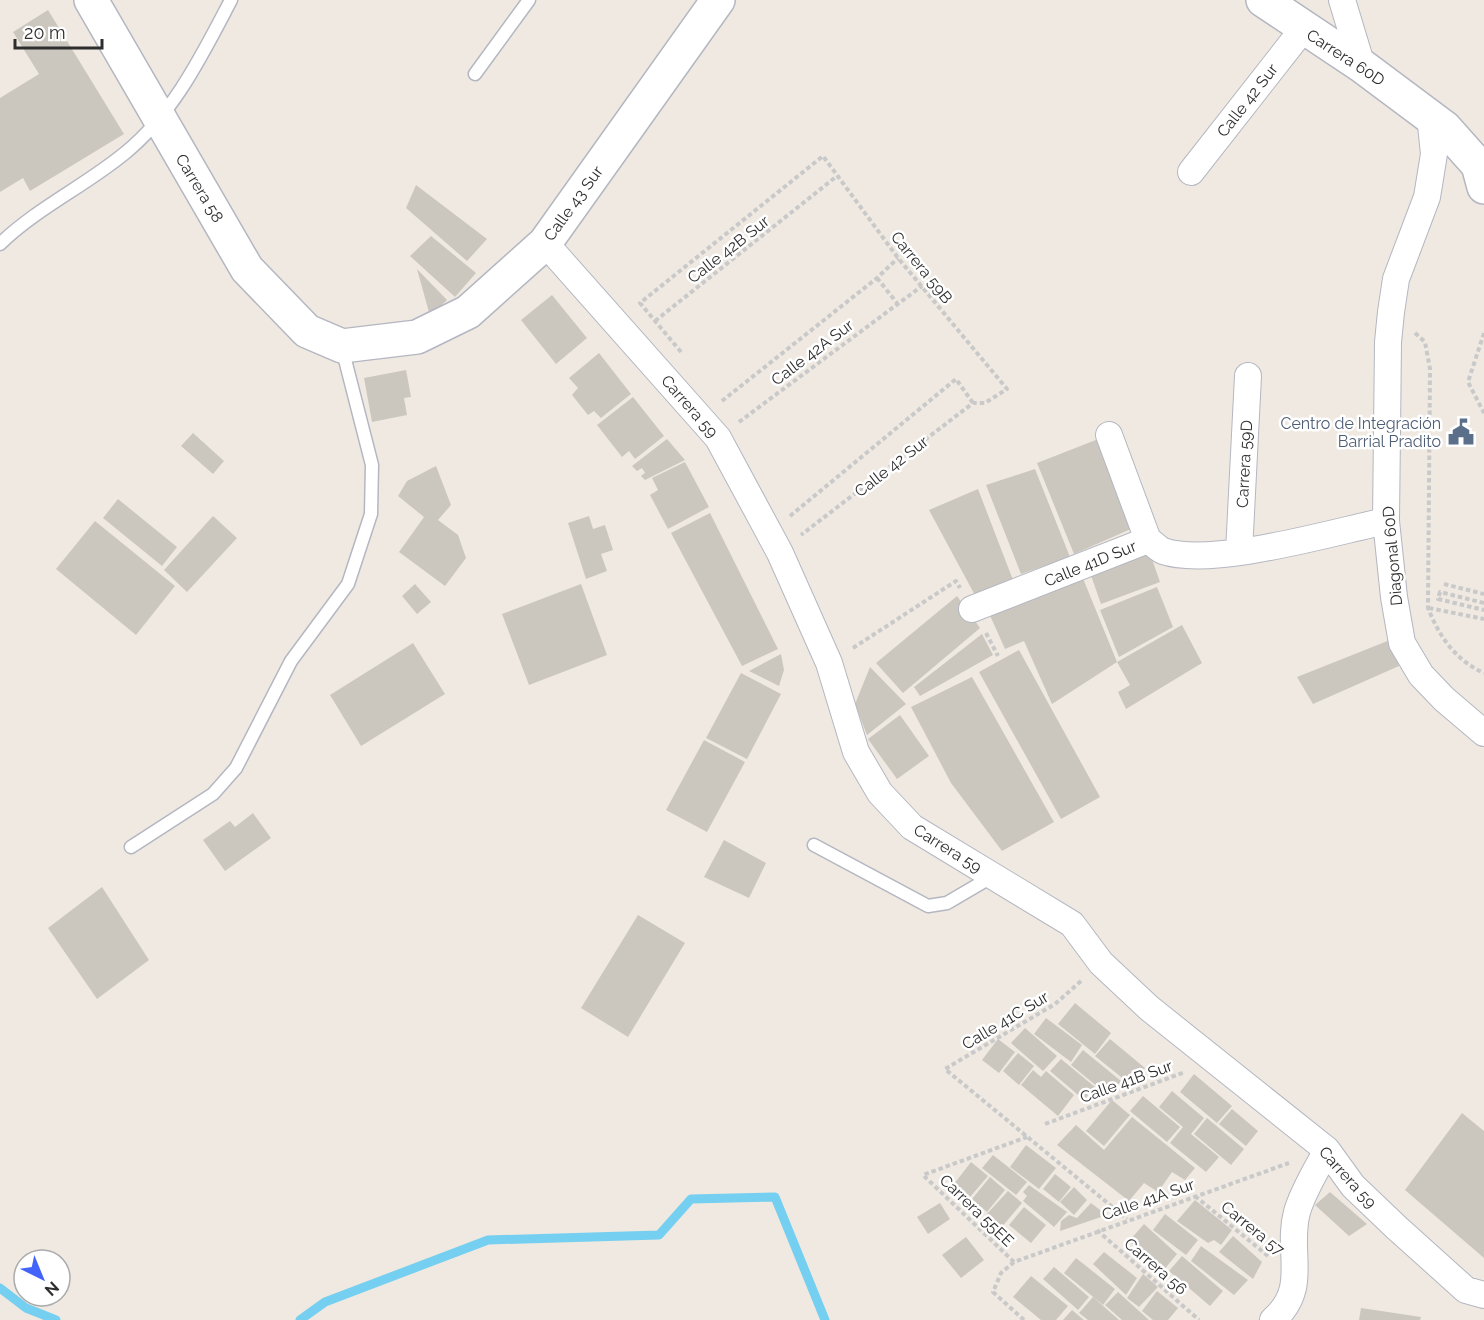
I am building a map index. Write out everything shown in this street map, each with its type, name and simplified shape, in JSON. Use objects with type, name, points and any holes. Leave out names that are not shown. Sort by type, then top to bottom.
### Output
[{"type":"main road","name":"Carrera 58","points":[[91,0],[247,269],[308,331],[342,346]]},
{"type":"main road","name":"Calle 43 Sur","points":[[342,346],[417,337],[468,312],[545,243],[718,0]]},
{"type":"main road","name":"Carrera 60D","points":[[1263,0],[1430,115],[1445,128],[1478,165],[1484,187]]},
{"type":"street","points":[[1342,0],[1362,66]]},
{"type":"street","name":"Calle 42 Sur","points":[[1191,172],[1303,29]]},
{"type":"street","name":"Diagonal 60D","points":[[1430,115],[1434,154],[1427,197],[1396,279],[1391,312],[1388,342],[1386,521],[1394,597],[1402,644],[1421,675],[1444,699],[1484,733]]},
{"type":"street","name":"Carrera 59","points":[[545,243],[633,339],[718,438],[780,553],[829,663],[856,752],[880,793],[912,826],[1072,924],[1101,963],[1149,1008],[1327,1149],[1353,1186],[1397,1228],[1466,1290],[1484,1295]]},
{"type":"street","name":"Carrera 59D","points":[[1239,552],[1248,376]]},
{"type":"street","points":[[1109,435],[1148,540]]},
{"type":"street","name":"Calle 41D Sur","points":[[972,609],[1148,540],[1161,550],[1192,556],[1239,552],[1386,521]]},
{"type":"street","points":[[1273,1320],[1289,1302],[1296,1279],[1297,1211],[1327,1149]]},
{"type":"lane","points":[[0,244],[17,228],[126,153],[159,120],[183,87],[231,0]]},
{"type":"lane","points":[[475,74],[529,0]]},
{"type":"lane","points":[[131,847],[213,794],[236,768],[291,661],[348,584],[371,514],[372,465],[342,346]]},
{"type":"lane","points":[[814,845],[928,906],[947,903],[993,876]]},
{"type":"path","name":"Carrera 59B","points":[[823,156],[898,258],[1007,389]]},
{"type":"path","name":"Calle 42B Sur","points":[[656,321],[640,303],[823,156]]},
{"type":"path","name":"Calle 42B Sur","points":[[633,339],[837,176]]},
{"type":"path","name":"Calle 42A Sur","points":[[721,402],[877,278],[898,258]]},
{"type":"path","points":[[877,278],[897,303]]},
{"type":"path","name":"Calle 42A Sur","points":[[718,438],[922,286]]},
{"type":"path","points":[[1391,312],[1425,342],[1430,369],[1428,608],[1437,630],[1449,647],[1465,663],[1484,673]]},
{"type":"path","points":[[1484,333],[1468,382],[1484,413]]},
{"type":"path","name":"Calle 42 Sur","points":[[789,516],[956,379],[973,403]]},
{"type":"path","name":"Calle 42 Sur","points":[[780,553],[973,403],[985,403],[1007,389]]},
{"type":"path","points":[[829,663],[956,581]]},
{"type":"path","points":[[1444,585],[1484,594]]},
{"type":"path","points":[[1484,603],[1440,592],[1438,599],[1484,610]]},
{"type":"path","points":[[1428,608],[1484,619]]},
{"type":"path","name":"Calle 41C Sur","points":[[1027,1137],[945,1070],[1055,1004],[1101,963]]},
{"type":"path","name":"Calle 41B Sur","points":[[1045,1124],[1215,1060]]},
{"type":"path","points":[[1027,1137],[1127,1219]]},
{"type":"path","name":"Carrera 55EE","points":[[1014,1262],[923,1175],[1027,1137]]},
{"type":"path","name":"Calle 41A Sur","points":[[1014,1262],[1127,1219],[1327,1149]]},
{"type":"path","name":"Carrera 57","points":[[1194,1196],[1296,1279]]},
{"type":"path","name":"Carrera 56","points":[[1097,1230],[1199,1320]]},
{"type":"path","points":[[1014,1262],[1001,1273],[993,1292],[1024,1320]]},
{"type":"building","points":[[48,10],[124,134],[30,191],[23,178],[0,192],[0,98],[39,74],[13,32]]},
{"type":"building","points":[[416,185],[487,239],[467,261],[406,208]]},
{"type":"building","points":[[431,236],[476,273],[455,297],[410,256]]},
{"type":"building","points":[[417,269],[447,300],[430,316]]},
{"type":"building","points":[[552,295],[587,338],[556,364],[521,320]]},
{"type":"building","points":[[599,353],[631,394],[601,418],[594,411],[588,415],[572,395],[578,388],[569,378]]},
{"type":"building","points":[[406,370],[411,397],[404,398],[407,415],[372,422],[364,378]]},
{"type":"building","points":[[633,397],[664,436],[635,459],[629,451],[622,457],[597,425]]},
{"type":"building","points":[[193,433],[224,461],[213,474],[181,446]]},
{"type":"building","points":[[1106,436],[1140,525],[1074,554],[1037,463]]},
{"type":"building","points":[[667,439],[685,460],[645,480],[641,476],[645,473],[642,468],[637,471],[632,466]]},
{"type":"building","points":[[685,462],[709,507],[668,529],[650,495],[658,490],[652,478]]},
{"type":"building","points":[[436,466],[451,505],[438,520],[458,535],[466,558],[445,586],[399,552],[424,517],[398,496],[407,481]]},
{"type":"building","points":[[1035,469],[1070,557],[1021,574],[986,485]]},
{"type":"building","points":[[978,489],[1013,580],[977,599],[929,510]]},
{"type":"building","points":[[118,499],[177,547],[162,566],[103,518]]},
{"type":"building","points":[[710,513],[778,649],[742,666],[671,533]]},
{"type":"building","points":[[213,516],[237,538],[187,592],[164,570]]},
{"type":"building","points":[[589,516],[593,529],[605,525],[613,550],[601,554],[607,571],[586,579],[568,523]]},
{"type":"building","points":[[95,521],[175,586],[136,635],[56,569]]},
{"type":"building","points":[[1147,545],[1160,582],[1101,604],[1088,567]]},
{"type":"building","points":[[1082,576],[1117,662],[1052,704],[1024,641],[1005,649],[988,611]]},
{"type":"building","points":[[415,584],[431,602],[417,614],[402,596]]},
{"type":"building","points":[[581,584],[607,655],[529,685],[502,614]]},
{"type":"building","points":[[1157,587],[1173,627],[1119,657],[1100,610]]},
{"type":"building","points":[[957,596],[980,628],[903,693],[876,663]]},
{"type":"building","points":[[1182,625],[1202,663],[1126,709],[1118,692],[1130,685],[1117,662]]},
{"type":"building","points":[[982,634],[993,655],[920,696],[914,687]]},
{"type":"building","points":[[1390,640],[1399,666],[1313,704],[1297,677]]},
{"type":"building","points":[[413,643],[445,694],[361,746],[330,695]]},
{"type":"building","points":[[1019,650],[1100,797],[1061,819],[979,672]]},
{"type":"building","points":[[781,654],[784,670],[779,686],[749,671]]},
{"type":"building","points":[[870,667],[906,704],[867,735],[855,704]]},
{"type":"building","points":[[741,673],[781,694],[747,759],[706,738]]},
{"type":"building","points":[[972,677],[1054,822],[1002,851],[951,783],[911,707]]},
{"type":"building","points":[[900,715],[929,756],[897,779],[868,739]]},
{"type":"building","points":[[704,740],[745,762],[707,832],[666,810]]},
{"type":"building","points":[[253,813],[271,838],[225,871],[203,840],[230,821],[235,827]]},
{"type":"building","points":[[724,840],[766,863],[749,898],[704,877]]},
{"type":"building","points":[[102,887],[149,960],[97,999],[48,928]]},
{"type":"building","points":[[638,915],[685,943],[628,1037],[581,1008]]},
{"type":"building","points":[[1075,1003],[1111,1033],[1095,1054],[1058,1024]]},
{"type":"building","points":[[1046,1018],[1082,1045],[1071,1062],[1034,1034]]},
{"type":"building","points":[[1025,1028],[1057,1056],[1043,1071],[1011,1043]]},
{"type":"building","points":[[998,1039],[1015,1052],[999,1073],[982,1060]]},
{"type":"building","points":[[1110,1039],[1145,1068],[1131,1085],[1095,1056]]},
{"type":"building","points":[[1083,1050],[1121,1081],[1109,1096],[1071,1065]]},
{"type":"building","points":[[1018,1053],[1034,1066],[1019,1085],[1003,1071]]},
{"type":"building","points":[[1061,1059],[1095,1087],[1084,1100],[1050,1071]]},
{"type":"building","points":[[1033,1070],[1041,1077],[1046,1071],[1074,1095],[1058,1116],[1021,1085]]},
{"type":"building","points":[[1194,1074],[1232,1106],[1217,1123],[1180,1092]]},
{"type":"building","points":[[1172,1091],[1204,1118],[1191,1134],[1219,1157],[1206,1172],[1170,1143],[1183,1127],[1159,1107]]},
{"type":"building","points":[[1143,1096],[1180,1127],[1167,1142],[1130,1111]]},
{"type":"building","points":[[1112,1100],[1130,1115],[1104,1146],[1086,1131]]},
{"type":"building","points":[[1232,1109],[1258,1131],[1246,1146],[1219,1124]]},
{"type":"building","points":[[1462,1113],[1484,1131],[1484,1258],[1405,1190]]},
{"type":"building","points":[[1132,1117],[1195,1168],[1185,1180],[1172,1172],[1158,1192],[1144,1183],[1129,1201],[1057,1145],[1076,1125],[1104,1150]]},
{"type":"building","points":[[1207,1118],[1244,1149],[1231,1165],[1194,1134]]},
{"type":"building","points":[[1026,1145],[1056,1168],[1039,1189],[1010,1167]]},
{"type":"building","points":[[993,1155],[1027,1182],[1016,1195],[982,1168]]},
{"type":"building","points":[[971,1162],[988,1176],[970,1197],[954,1184]]},
{"type":"building","points":[[1055,1174],[1071,1187],[1059,1202],[1043,1189]]},
{"type":"building","points":[[990,1177],[1005,1190],[987,1212],[972,1199]]},
{"type":"building","points":[[1029,1185],[1067,1212],[1054,1227],[1023,1201],[1027,1196],[1023,1192]]},
{"type":"building","points":[[1074,1187],[1087,1200],[1074,1215],[1060,1202]]},
{"type":"building","points":[[1008,1191],[1022,1203],[1001,1228],[986,1215]]},
{"type":"building","points":[[1330,1192],[1367,1224],[1349,1236],[1315,1205]]},
{"type":"building","points":[[1195,1200],[1232,1230],[1221,1245],[1214,1240],[1208,1243],[1177,1221]]},
{"type":"building","points":[[940,1203],[950,1219],[928,1234],[917,1217]]},
{"type":"building","points":[[1091,1203],[1104,1213],[1101,1217],[1060,1231],[1061,1221],[1069,1215],[1077,1218]]},
{"type":"building","points":[[1024,1207],[1046,1225],[1031,1243],[1009,1225]]},
{"type":"building","points":[[1165,1214],[1198,1240],[1186,1255],[1153,1230]]},
{"type":"building","points":[[1144,1224],[1177,1254],[1163,1271],[1129,1241]]},
{"type":"building","points":[[1233,1236],[1262,1262],[1253,1279],[1219,1252]]},
{"type":"building","points":[[966,1237],[984,1260],[961,1278],[942,1255]]},
{"type":"building","points":[[1201,1246],[1248,1280],[1234,1295],[1191,1261]]},
{"type":"building","points":[[1104,1252],[1137,1278],[1126,1295],[1093,1264]]},
{"type":"building","points":[[1182,1256],[1223,1291],[1210,1306],[1169,1271]]},
{"type":"building","points":[[1076,1258],[1115,1289],[1103,1305],[1064,1273]]},
{"type":"building","points":[[1054,1267],[1089,1297],[1078,1310],[1043,1279]]},
{"type":"building","points":[[1143,1274],[1158,1287],[1139,1307],[1127,1298]]},
{"type":"building","points":[[1031,1276],[1068,1306],[1056,1320],[1041,1320],[1013,1297]]},
{"type":"building","points":[[1157,1291],[1178,1308],[1168,1320],[1153,1320],[1142,1311]]},
{"type":"building","points":[[1118,1292],[1149,1320],[1122,1320],[1105,1305]]},
{"type":"building","points":[[1093,1297],[1119,1320],[1088,1320],[1079,1313]]},
{"type":"building","points":[[1361,1308],[1421,1317],[1420,1320],[1359,1320]]},
{"type":"building","points":[[1072,1310],[1084,1320],[1063,1320]]},
{"type":"waterway","points":[[300,1320],[325,1302],[488,1240],[659,1235],[691,1199],[775,1197],[825,1320]]},
{"type":"waterway","points":[[0,1288],[26,1308],[56,1320]]},
{"type":"place","name":"Centro de Integración Barrial Pradito","points":[[1461,432]]}]
